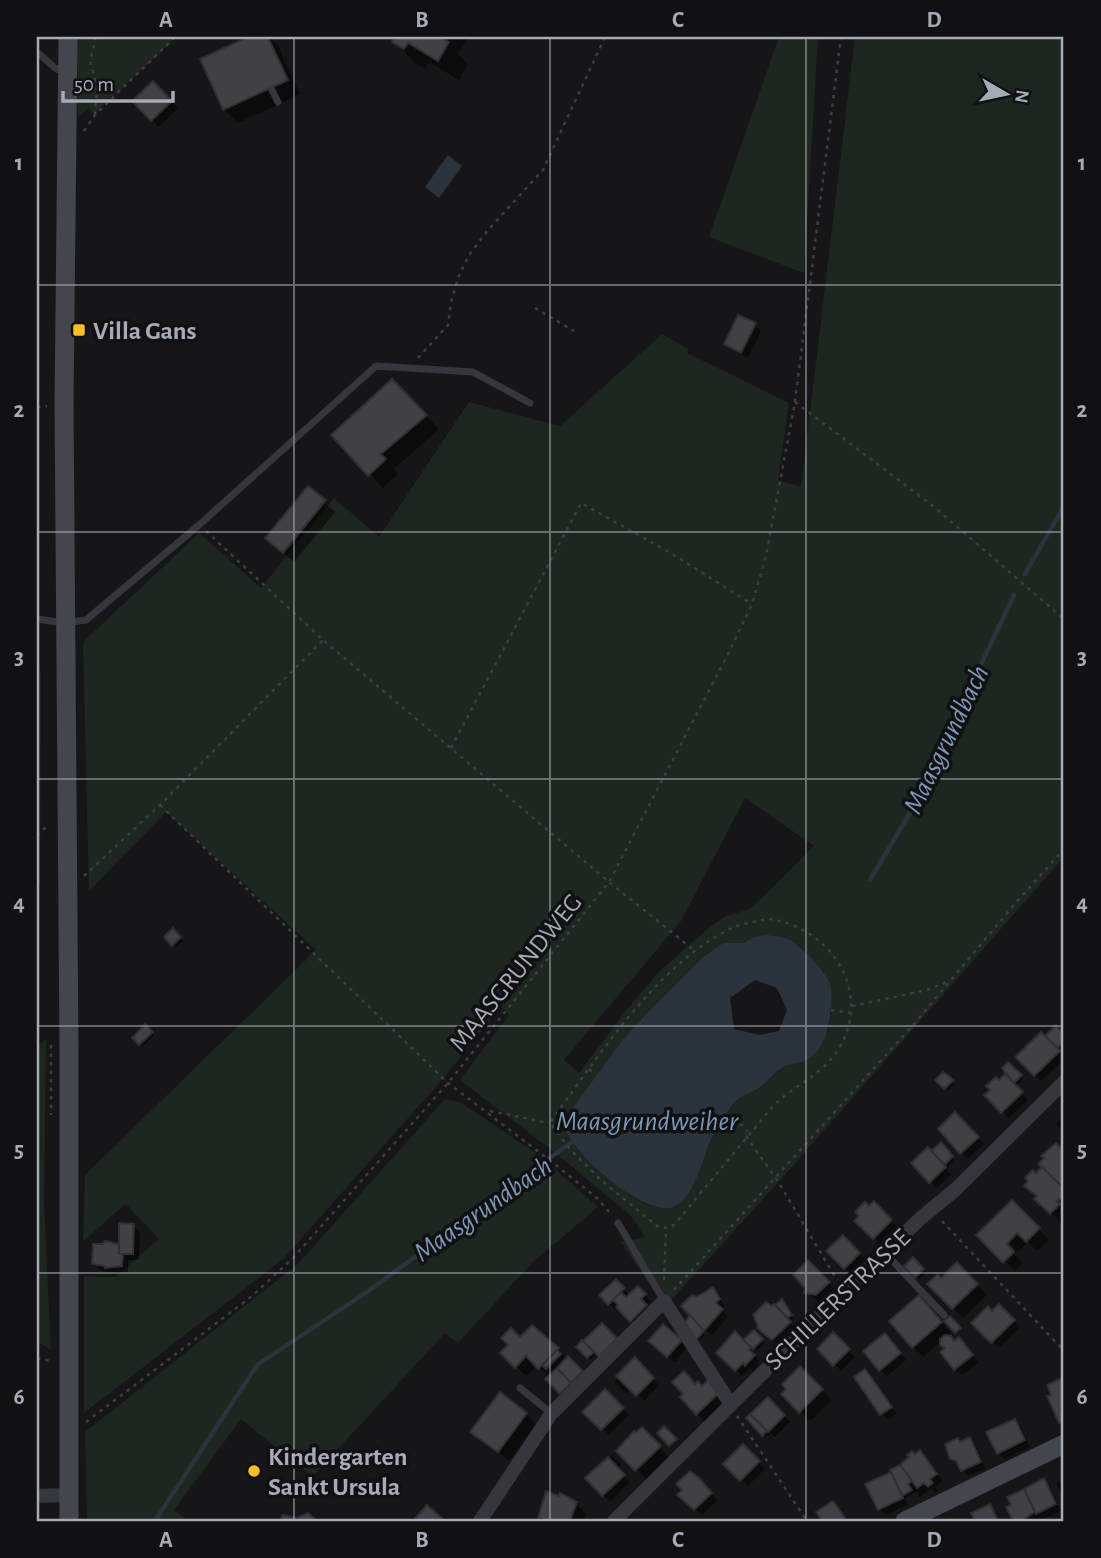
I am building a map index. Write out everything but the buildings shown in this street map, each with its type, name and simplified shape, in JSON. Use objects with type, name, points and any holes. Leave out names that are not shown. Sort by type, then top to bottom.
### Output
[{"type":"main road","points":[[68,37],[73,138],[64,403],[69,1521]]},
{"type":"main road","points":[[905,1521],[1064,1444]]},
{"type":"street","name":"SCHILLERSTRASSE","points":[[614,1521],[710,1427],[730,1403],[931,1209],[955,1190],[1064,1082]]},
{"type":"street","points":[[480,1521],[551,1414],[664,1301],[730,1403]]},
{"type":"street","points":[[37,1496],[69,1495]]},
{"type":"lane","points":[[37,52],[55,68],[68,74]]},
{"type":"lane","points":[[271,88],[278,102]]},
{"type":"lane","points":[[37,620],[64,623],[86,620],[199,525],[376,366],[473,372],[530,403]]},
{"type":"lane","points":[[618,1223],[664,1301]]},
{"type":"lane","points":[[885,1253],[944,1315]]},
{"type":"lane","points":[[520,1388],[551,1414]]},
{"type":"path","points":[[95,115],[97,87],[90,61],[96,37]]},
{"type":"path","points":[[73,138],[175,37]]},
{"type":"path","points":[[408,368],[448,325],[458,278],[470,255],[488,230],[543,170],[605,37]]},
{"type":"path","name":"MAASGRUNDWEG","points":[[68,1433],[251,1297],[293,1258],[448,1083],[609,882],[752,604],[766,556],[795,402],[841,37]]},
{"type":"path","points":[[535,307],[573,331]]},
{"type":"path","points":[[795,402],[933,506],[1064,619]]},
{"type":"path","points":[[450,748],[582,503],[669,552],[752,604]]},
{"type":"path","points":[[199,525],[323,640],[609,882],[695,951]]},
{"type":"path","points":[[67,889],[77,883],[160,805],[323,640]]},
{"type":"path","points":[[160,805],[448,1083],[597,1198],[618,1223]]},
{"type":"path","points":[[664,1301],[914,1024],[1064,849]]},
{"type":"path","points":[[487,1111],[550,1124],[570,1149],[623,1201],[657,1226],[674,1226],[749,1132],[787,1093],[826,1065],[839,1048],[852,1006],[849,986],[837,962],[827,948],[803,928],[785,921],[769,919],[735,927],[695,951],[639,1006],[550,1124]]},
{"type":"path","points":[[852,1006],[927,990],[950,980]]},
{"type":"path","points":[[831,1010],[851,1013]]},
{"type":"path","points":[[589,1069],[595,1074]]},
{"type":"path","points":[[740,1124],[749,1132]]},
{"type":"path","points":[[746,1136],[776,1178],[844,1292]]},
{"type":"path","points":[[931,1209],[1064,1351]]},
{"type":"path","points":[[664,1301],[666,1228]]},
{"type":"path","points":[[730,1403],[807,1521]]},
{"type":"shaded area","points":[[77,37],[177,37],[94,114],[88,108],[78,117]]},
{"type":"shaded area","points":[[779,37],[818,37],[804,273],[709,237]]},
{"type":"shaded area","points":[[855,37],[1064,37],[1064,857],[665,1307],[621,1242],[645,1237],[630,1215],[553,1151],[460,1080],[509,1015],[501,1007],[441,1081],[283,1259],[84,1413],[84,1276],[115,1277],[159,1239],[126,1204],[83,1241],[85,1175],[316,950],[166,812],[89,891],[83,642],[199,533],[261,588],[334,498],[379,537],[469,402],[560,426],[662,334],[688,349],[687,353],[789,403],[778,480],[801,487]],"holes":[[[745,798],[814,846],[750,909],[726,916],[659,972],[627,1009],[579,1073],[564,1060],[681,921]],[[754,937],[799,945],[818,966],[831,1010],[828,1030],[809,1059],[781,1068],[762,1085],[737,1098],[709,1144],[693,1184],[664,1209],[648,1205],[629,1195],[648,1012],[702,958],[723,943],[743,943]]]},
{"type":"shaded area","points":[[37,635],[41,678],[40,885],[37,887]]},
{"type":"shaded area","points":[[46,1039],[44,1205],[51,1350],[37,1341],[37,1047]]},
{"type":"shaded area","points":[[445,1099],[460,1102],[540,1156],[598,1207],[534,1261],[458,1343],[445,1333],[312,1477],[241,1419],[174,1510],[185,1518],[183,1521],[87,1521],[85,1432],[299,1263]]},
{"type":"water","points":[[448,155],[462,166],[439,198],[425,187]]},
{"type":"water","name":"Maasgrundweiher","points":[[766,935],[792,941],[808,954],[827,978],[831,1001],[828,1027],[823,1041],[810,1058],[780,1069],[760,1087],[735,1102],[709,1144],[692,1188],[680,1203],[673,1207],[660,1208],[644,1202],[607,1178],[590,1162],[567,1132],[564,1120],[621,1042],[702,958],[723,943],[743,943]],"holes":[[[755,980],[777,988],[787,1010],[779,1031],[760,1035],[734,1029],[730,998]]]},
{"type":"waterway","name":"Maasgrundbach","points":[[1025,574],[1064,506]]},
{"type":"waterway","name":"Maasgrundbach","points":[[870,880],[914,806],[1014,595]]},
{"type":"waterway","points":[[723,1114],[737,1121]]},
{"type":"waterway","name":"Maasgrundbach","points":[[155,1521],[257,1365],[367,1292],[576,1139]]},
{"type":"place","name":"Villa Gans","points":[[79,330]]},
{"type":"place","name":"Kindergarten Sankt Ursula","points":[[254,1471]]}]
